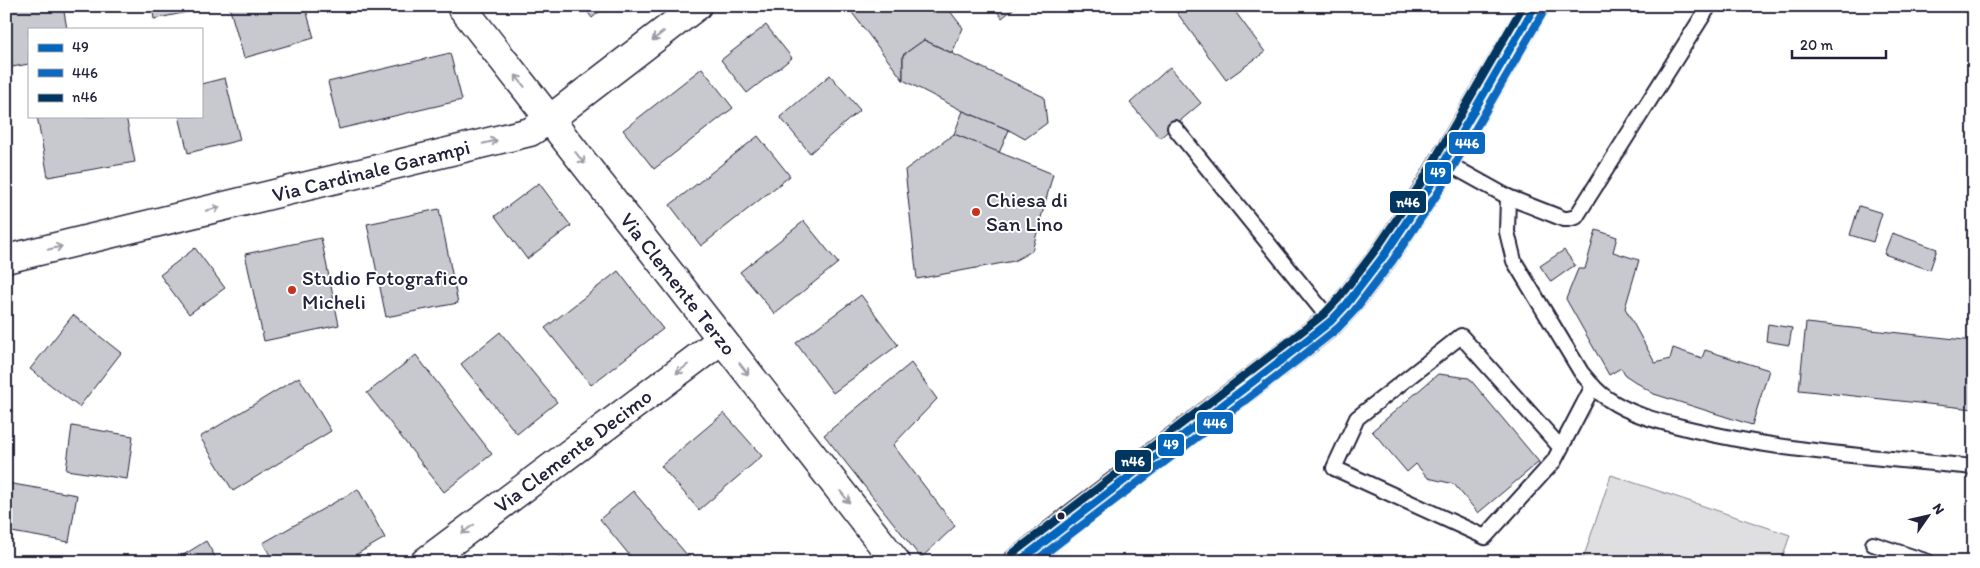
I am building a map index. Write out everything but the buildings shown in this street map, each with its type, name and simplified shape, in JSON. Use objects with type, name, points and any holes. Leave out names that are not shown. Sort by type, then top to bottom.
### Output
[{"type":"street","name":"Via Clemente Terzo","points":[[461,6],[896,562]]},
{"type":"street","name":"Via Cardinale Garampi","points":[[7,259],[530,132],[550,119],[697,6]]},
{"type":"street","points":[[1018,562],[1331,321],[1346,305],[1409,220],[1445,162],[1535,6]]},
{"type":"street","name":"Via Clemente Decimo","points":[[425,562],[721,340]]},
{"type":"lane","points":[[1445,162],[1508,197],[1564,219],[1568,220],[1576,217],[1709,6]]},
{"type":"lane","points":[[1175,128],[1331,321]]},
{"type":"lane","points":[[1508,197],[1507,232],[1514,261],[1581,372],[1592,386],[1607,399],[1628,410],[1656,420],[1742,441],[1853,456],[1974,467]]},
{"type":"lane","points":[[1561,448],[1461,336],[1357,418],[1334,468],[1485,537],[1554,461],[1561,448],[1592,386]]},
{"type":"lane","points":[[1872,544],[1928,562]]},
{"type":"shaded area","points":[[1611,475],[1790,535],[1781,562],[1582,562]]},
{"type":"transit line","name":"n46","points":[[1012,554],[1287,343],[1324,314],[1338,299],[1377,248],[1421,183],[1523,6]]},
{"type":"transit line","name":"49","points":[[1018,562],[1293,351],[1331,321],[1346,305],[1385,254],[1429,188],[1535,6]]},
{"type":"transit line","name":"446","points":[[1034,562],[1299,359],[1338,328],[1354,311],[1393,260],[1438,193],[1544,11]]},
{"type":"place","name":"Chiesa di San Lino","points":[[976,212]]},
{"type":"place","name":"Studio Fotografico Micheli","points":[[292,290]]}]
